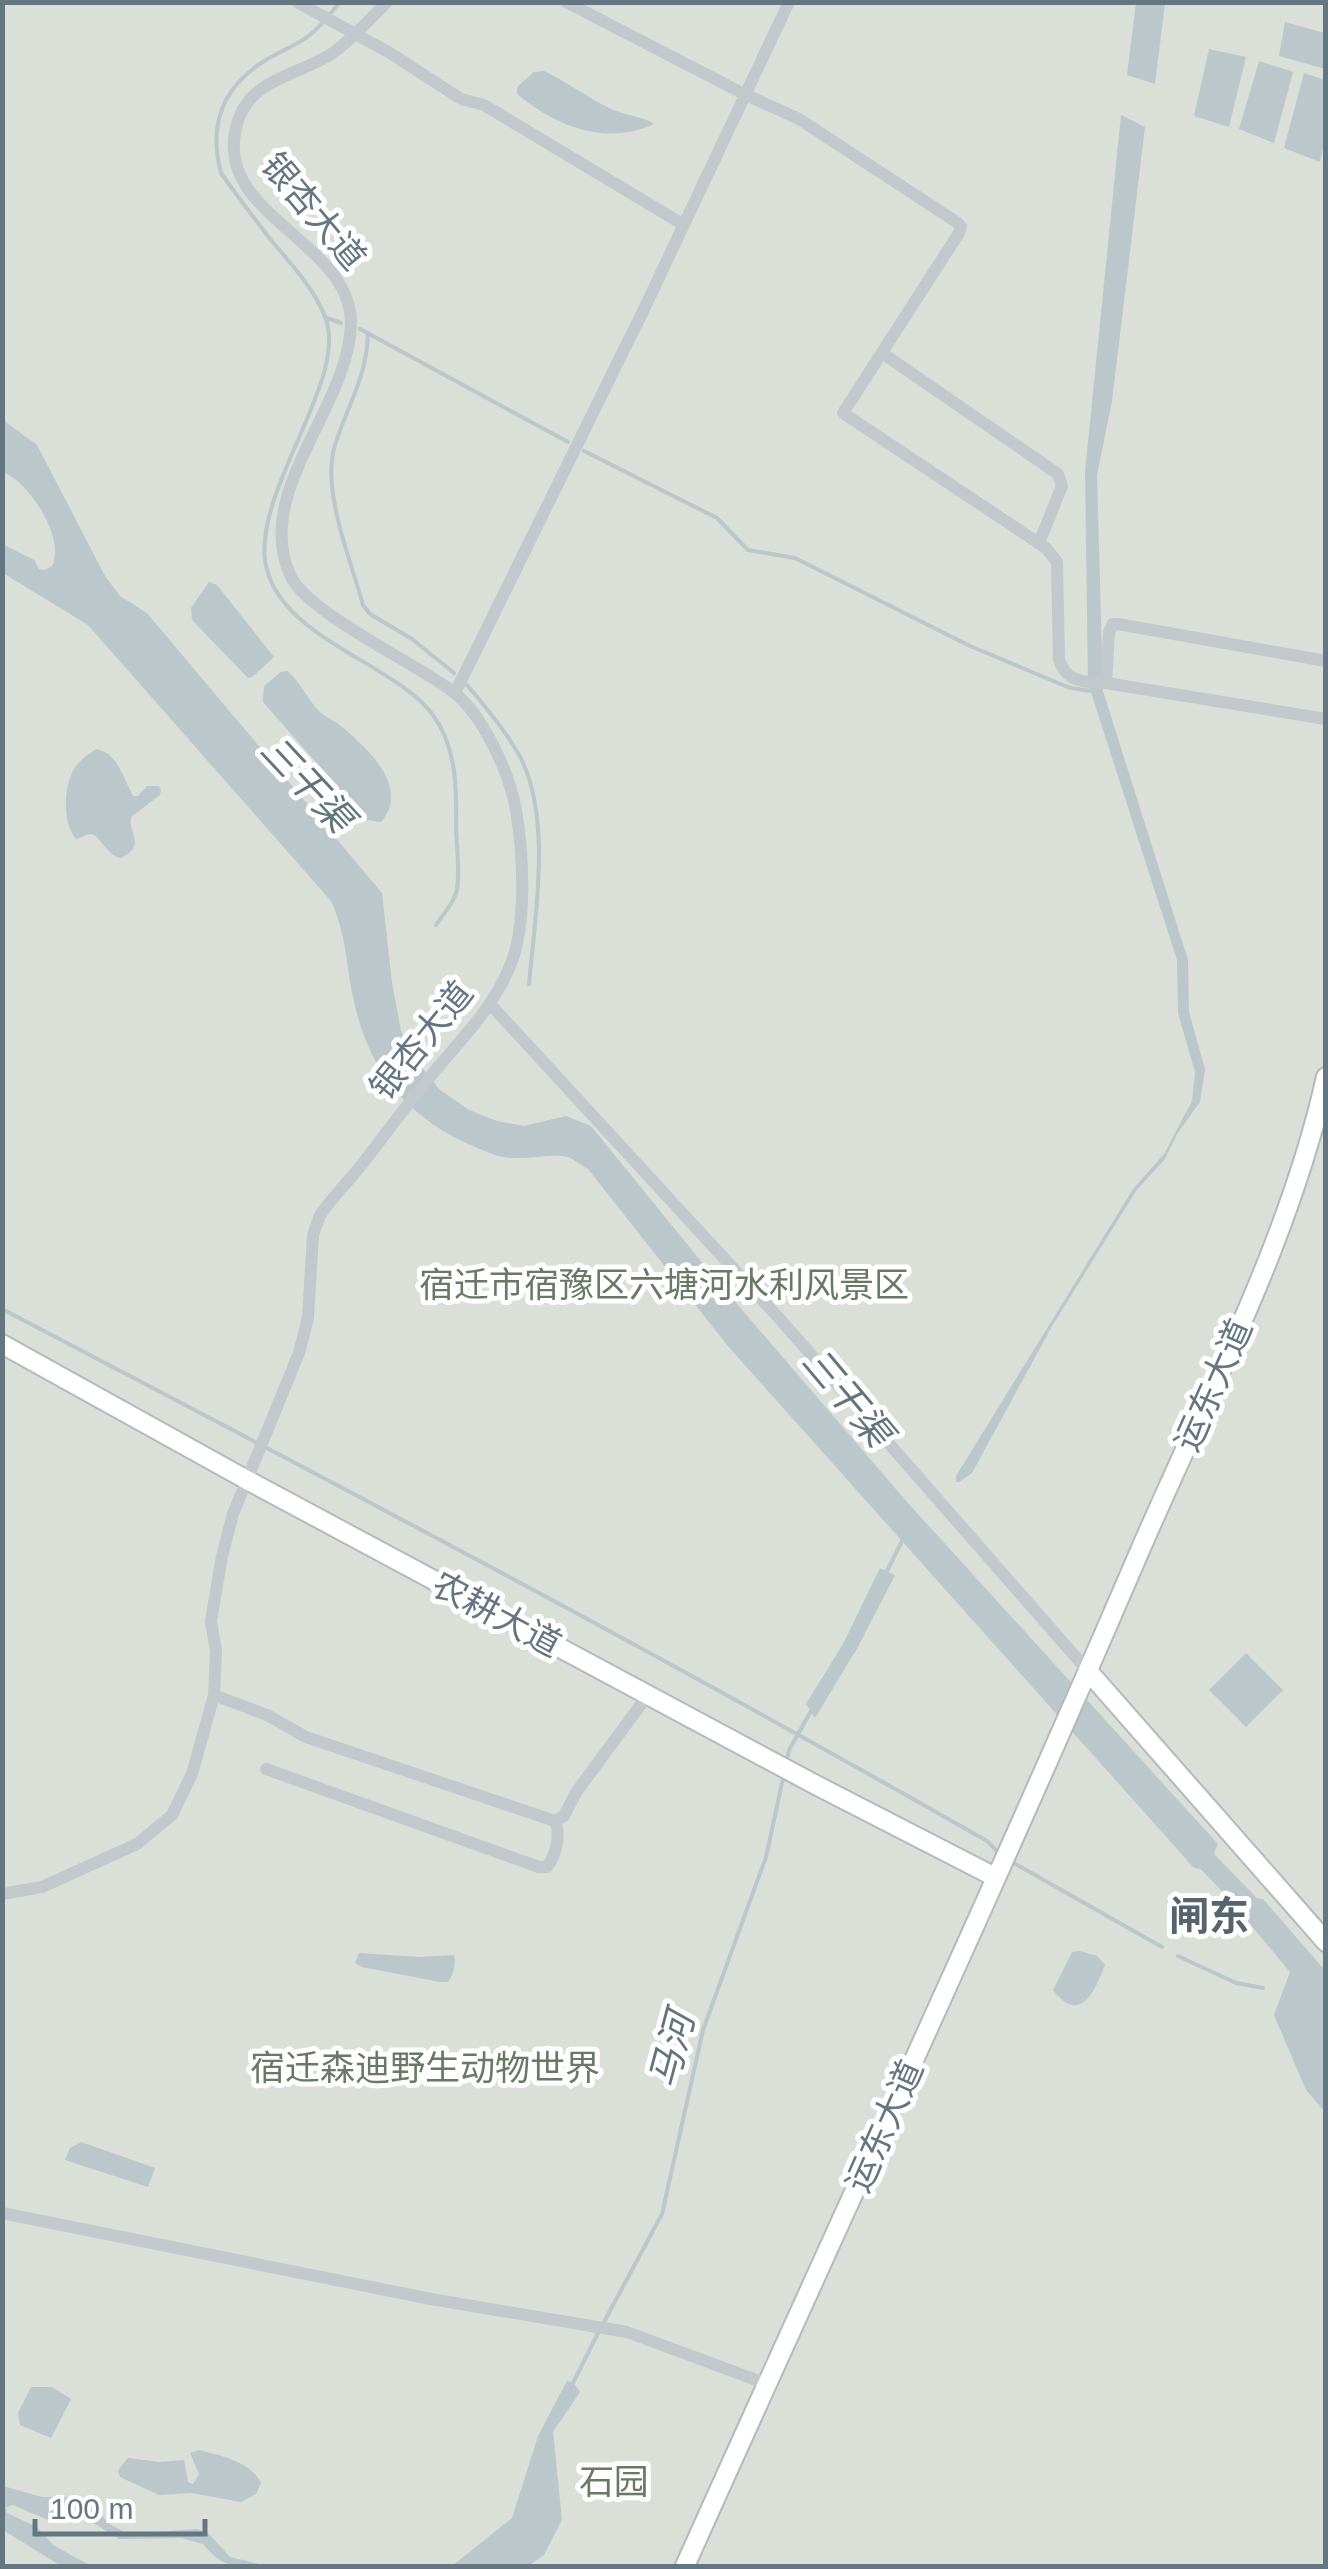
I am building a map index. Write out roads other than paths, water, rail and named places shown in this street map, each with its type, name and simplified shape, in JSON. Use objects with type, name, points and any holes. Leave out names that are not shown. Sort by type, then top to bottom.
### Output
[{"type":"main road","name":"运东大道","points":[[1088,1678],[1258,1281],[1312,1130],[1326,1077]]},
{"type":"main road","name":"运东大道","points":[[686,2566],[1262,1294],[1326,1116]]},
{"type":"main road","name":"农耕大道","points":[[2,1344],[246,1480],[995,1877]]},
{"type":"main road","points":[[1088,1678],[1326,1942]]},
{"type":"street","points":[[298,2],[684,225]]},
{"type":"street","name":"银杏大道","points":[[2,1894],[42,1887],[136,1844],[172,1815],[192,1774],[214,1695],[216,1651],[212,1621],[226,1542],[246,1480],[299,1353],[308,1318],[313,1234],[320,1215],[491,1005],[514,956],[521,840],[505,771],[491,741],[455,693],[316,604],[291,576],[285,554],[282,525],[288,496],[345,360],[351,324],[348,298],[331,270],[250,190],[234,160],[234,136],[242,109],[261,86],[335,52],[387,2]]},
{"type":"street","points":[[566,2],[746,95],[799,118],[952,217],[961,227],[844,413],[1040,543],[1057,562],[1059,660],[1063,671],[1078,682],[1106,682],[1326,720]]},
{"type":"street","points":[[455,693],[789,2]]},
{"type":"street","points":[[882,353],[1058,474],[1062,486],[1040,543]]},
{"type":"street","points":[[1106,682],[1109,632],[1114,624],[1326,661]]},
{"type":"street","points":[[491,1005],[778,1317],[1088,1678]]},
{"type":"street","points":[[214,1695],[268,1715],[306,1737],[555,1821],[564,1816],[577,1791],[648,1695]]},
{"type":"street","points":[[266,1769],[539,1868],[547,1867],[553,1859],[558,1828],[555,1821]]},
{"type":"street","points":[[2,2213],[431,2300],[626,2332],[767,2384]]},
{"type":"waterway","points":[[330,14],[340,2]]},
{"type":"waterway","points":[[324,21],[303,39],[251,70],[229,94],[218,123],[221,173],[313,294],[324,314],[329,339],[315,399],[274,498],[266,530],[265,560],[273,587],[290,609],[312,629],[415,696],[441,727],[451,754],[455,782],[458,878],[455,897],[436,925]]},
{"type":"waterway","points":[[327,318],[341,323]]},
{"type":"waterway","points":[[360,329],[568,442]]},
{"type":"waterway","points":[[368,333],[361,377],[332,463],[339,525],[363,605],[370,614],[412,639],[454,673]]},
{"type":"waterway","points":[[584,451],[717,518],[748,550],[795,558],[970,646],[1070,688],[1091,691]]},
{"type":"waterway","points":[[467,685],[518,753],[535,805],[539,866],[529,984]]},
{"type":"waterway","points":[[2,1309],[620,1637],[987,1841],[998,1852]]},
{"type":"waterway","name":"马河","points":[[885,1575],[903,1539]]},
{"type":"waterway","name":"马河","points":[[787,1760],[811,1711]]},
{"type":"waterway","name":"马河","points":[[604,2322],[662,2214],[703,2030],[766,1857],[784,1774]]},
{"type":"waterway","name":"三干渠","points":[[1203,1857],[1263,1919]]},
{"type":"waterway","points":[[1012,1862],[1162,1947]]},
{"type":"waterway","points":[[1178,1956],[1236,1983],[1263,1988]]},
{"type":"waterway","name":"马河","points":[[572,2385],[599,2331]]},
{"type":"district","name":"闸东","points":[[1209,1916]]},
{"type":"park label","name":"宿迁市宿豫区六塘河水利风景区","points":[[664,1284]]},
{"type":"park label","name":"宿迁森迪野生动物世界","points":[[425,2067]]},
{"type":"park label","name":"石园","points":[[614,2481]]}]
